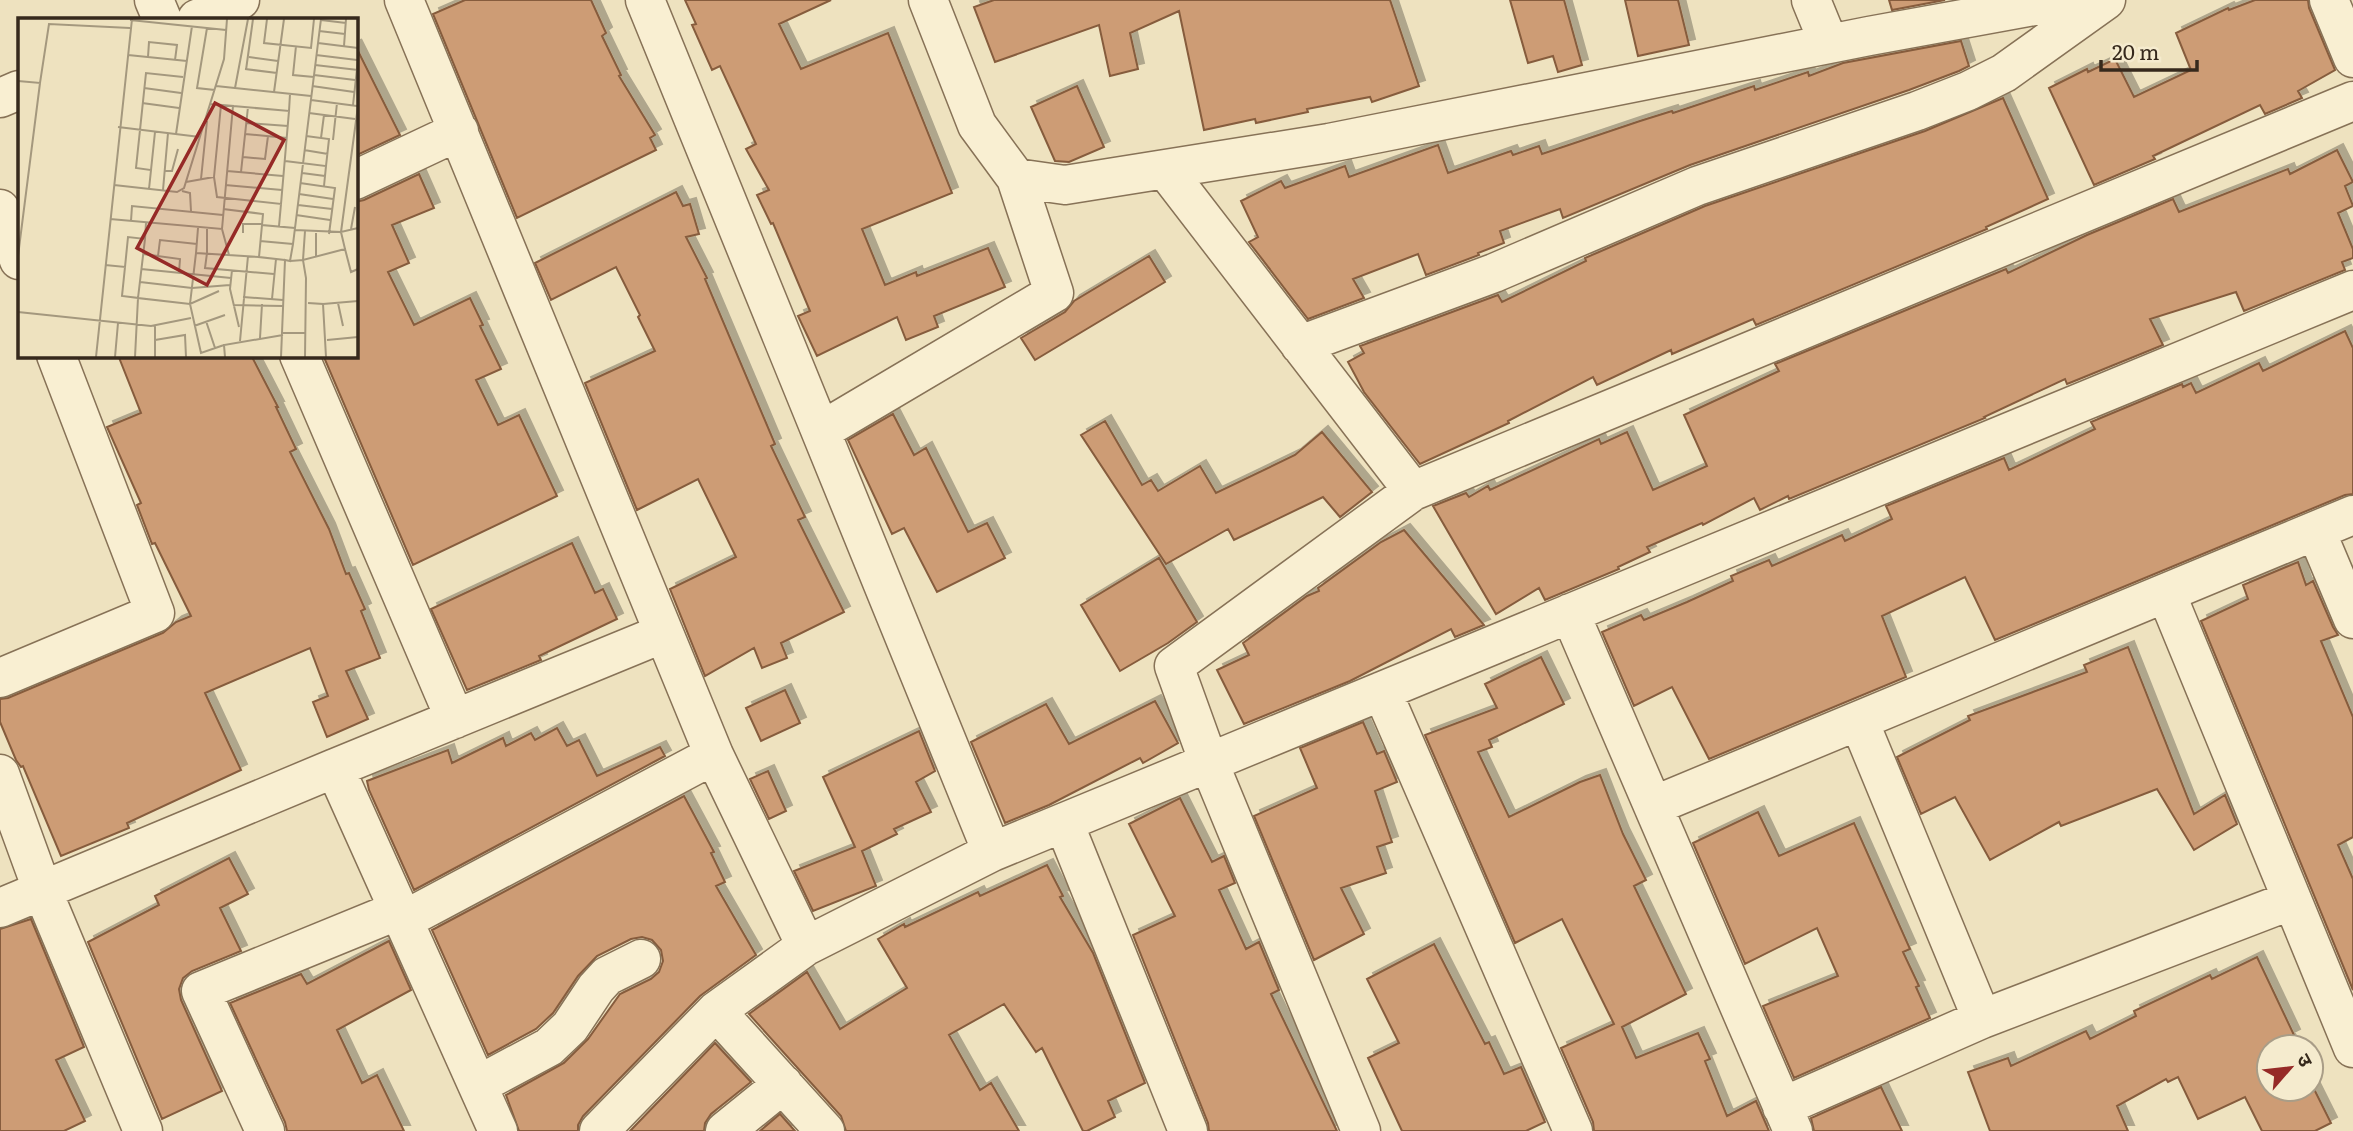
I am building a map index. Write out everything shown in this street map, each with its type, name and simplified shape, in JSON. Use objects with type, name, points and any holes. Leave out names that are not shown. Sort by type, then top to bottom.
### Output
[{"type":"street","points":[[154,0],[162,18]]},
{"type":"street","points":[[199,18],[240,0]]},
{"type":"street","points":[[404,0],[714,755],[806,946]]},
{"type":"street","points":[[645,0],[992,852]]},
{"type":"street","points":[[821,431],[1054,293],[1016,178],[978,125],[928,0]]},
{"type":"street","points":[[1811,0],[1829,44]]},
{"type":"street","points":[[1016,178],[1065,185],[1329,143],[2067,0]]},
{"type":"street","points":[[1300,345],[1494,273],[1697,186],[1968,92],[2004,72],[2106,0]]},
{"type":"street","points":[[2329,0],[2353,58]]},
{"type":"street","points":[[0,98],[18,90]]},
{"type":"street","points":[[1361,1131],[1209,763],[1174,666],[1413,491],[2353,101]]},
{"type":"street","points":[[357,179],[459,131]]},
{"type":"street","points":[[1166,169],[1413,491]]},
{"type":"street","points":[[0,209],[18,257]]},
{"type":"street","points":[[600,1131],[716,1011],[806,946],[992,852],[2353,290]]},
{"type":"street","points":[[0,678],[155,613],[57,357]]},
{"type":"street","points":[[300,357],[455,719]]},
{"type":"street","points":[[1653,806],[2353,515]]},
{"type":"street","points":[[2316,531],[2353,619]]},
{"type":"street","points":[[2166,593],[2353,1048]]},
{"type":"street","points":[[1570,613],[1787,1119],[1982,1020],[2292,900]]},
{"type":"street","points":[[0,908],[664,633]]},
{"type":"street","points":[[1382,691],[1573,1131]]},
{"type":"street","points":[[1859,720],[1982,1020]]},
{"type":"street","points":[[265,1131],[201,991],[401,915],[714,755]]},
{"type":"street","points":[[335,768],[498,1131]]},
{"type":"street","points":[[0,774],[43,892],[143,1131]]},
{"type":"street","points":[[1064,823],[1188,1131]]},
{"type":"street","points":[[478,1085],[549,1047],[570,1027],[607,976],[641,959]]},
{"type":"street","points":[[716,1011],[825,1131]]},
{"type":"street","points":[[725,1131],[783,1084]]},
{"type":"building","points":[[465,0],[591,0],[606,33],[602,36],[621,75],[619,76],[655,135],[650,138],[656,150],[517,218],[433,14]]},
{"type":"building","points":[[685,0],[831,0],[779,24],[801,69],[888,33],[952,193],[862,229],[885,285],[916,272],[917,276],[988,248],[1005,287],[934,316],[938,327],[906,340],[897,317],[817,356],[798,316],[810,311],[773,223],[771,224],[757,195],[769,190],[746,149],[756,144],[720,66],[712,70],[692,25],[696,24]]},
{"type":"building","points":[[994,0],[1390,0],[1419,86],[1372,102],[1370,97],[1307,109],[1308,112],[1256,123],[1255,119],[1204,130],[1179,11],[1130,33],[1138,69],[1110,76],[1099,25],[995,62],[974,7]]},
{"type":"building","points":[[1510,0],[1564,0],[1582,65],[1558,72],[1553,56],[1528,63]]},
{"type":"building","points":[[1625,0],[1678,0],[1689,45],[1638,56]]},
{"type":"building","points":[[1889,0],[1945,0],[1892,10]]},
{"type":"building","points":[[2255,0],[2308,0],[2335,70],[2298,91],[2302,98],[2265,114],[2260,105],[2153,156],[2155,159],[2094,185],[2049,88],[2087,69],[2088,72],[2115,59],[2134,97],[2191,70],[2176,33],[2228,8],[2229,10]]},
{"type":"building","points":[[1961,41],[1969,66],[1959,71],[1690,165],[1563,218],[1560,209],[1500,231],[1504,243],[1426,275],[1418,254],[1353,279],[1364,298],[1308,319],[1249,242],[1258,237],[1241,201],[1281,181],[1285,188],[1345,166],[1349,177],[1438,145],[1448,173],[1511,151],[1513,155],[1539,146],[1542,154],[1754,86],[1755,90],[1808,72],[1809,76],[1843,63]]},
{"type":"building","points":[[357,49],[400,135],[357,155]]},
{"type":"building","points":[[1077,86],[1104,147],[1069,162],[1055,161],[1031,107]]},
{"type":"building","points":[[2003,98],[2048,199],[1986,227],[1987,229],[1756,325],[1753,319],[1672,354],[1671,350],[1597,385],[1593,377],[1508,421],[1509,423],[1420,464],[1364,392],[1348,362],[1364,353],[1360,346],[1498,295],[1502,302],[1586,261],[1585,258],[1705,206],[1925,131]]},
{"type":"building","points":[[2337,150],[2353,182],[2345,186],[2353,206],[2338,213],[2353,249],[2353,258],[2342,262],[2345,270],[2244,311],[2236,292],[2150,319],[2163,345],[2067,384],[2065,379],[1985,418],[1789,499],[1788,496],[1760,510],[1754,498],[1703,525],[1702,523],[1647,547],[1650,552],[1618,567],[1619,569],[1545,600],[1539,588],[1496,614],[1433,506],[1466,493],[1469,497],[1488,486],[1490,490],[1599,439],[1601,444],[1627,432],[1653,490],[1707,466],[1684,415],[1779,371],[1775,364],[2006,269],[2008,273],[2087,235],[2173,199],[2179,212],[2288,169],[2290,174]]},
{"type":"building","points":[[419,174],[434,208],[392,225],[409,263],[388,272],[414,325],[470,298],[501,369],[476,380],[498,425],[519,415],[557,496],[413,565],[324,357],[357,357],[357,202]]},
{"type":"building","points":[[676,192],[683,206],[690,204],[699,234],[686,237],[707,278],[705,279],[775,444],[771,446],[805,517],[798,520],[844,612],[781,643],[787,658],[762,668],[754,648],[705,676],[670,589],[736,557],[698,479],[637,510],[585,383],[655,351],[616,267],[551,300],[535,263]]},
{"type":"building","points":[[1149,256],[1165,282],[1035,360],[1021,338],[1065,312],[1074,301]]},
{"type":"building","points":[[2345,331],[2353,348],[2353,494],[1995,640],[1965,577],[1882,616],[1906,677],[1709,759],[1672,687],[1634,706],[1602,632],[1641,615],[1644,620],[1687,602],[1733,581],[1731,576],[1769,560],[1772,566],[1842,535],[1845,541],[1892,519],[1886,506],[2004,458],[2009,470],[2095,429],[2091,422],[2182,384],[2183,387],[2191,383],[2196,393],[2259,363],[2263,371]]},
{"type":"building","points":[[119,357],[252,357],[296,449],[290,452],[365,609],[361,611],[380,658],[346,671],[368,719],[327,737],[313,702],[328,696],[310,648],[205,693],[241,770],[127,823],[129,828],[61,856],[23,766],[16,760],[0,722],[0,699],[163,633],[176,622],[191,616],[155,543],[152,544],[137,505],[141,503],[107,427],[141,413]]},
{"type":"building","points":[[893,414],[914,455],[926,448],[968,532],[987,523],[1005,558],[937,592],[904,528],[892,534],[848,440]]},
{"type":"building","points":[[1105,421],[1142,485],[1151,480],[1158,491],[1200,466],[1216,493],[1295,455],[1322,432],[1372,492],[1340,517],[1323,497],[1234,540],[1228,529],[1166,564],[1081,435]]},
{"type":"building","points":[[1404,530],[1484,625],[1455,637],[1451,629],[1350,681],[1244,724],[1217,670],[1249,655],[1243,643],[1307,596],[1319,591],[1318,588],[1381,542]]},
{"type":"building","points":[[572,543],[595,593],[603,589],[617,619],[539,656],[541,660],[467,690],[431,609]]},
{"type":"building","points":[[1159,558],[1197,622],[1168,643],[1120,671],[1081,605]]},
{"type":"building","points":[[2298,562],[2306,585],[2313,581],[2338,635],[2321,641],[2353,717],[2353,837],[2338,845],[2353,879],[2353,990],[2201,621],[2248,599],[2243,585]]},
{"type":"building","points":[[2128,647],[2194,814],[2225,795],[2237,824],[2194,850],[2157,789],[2061,826],[2059,822],[1990,860],[1955,797],[1921,814],[1897,757],[1970,720],[1968,716],[2087,672],[2084,665]]},
{"type":"building","points":[[1541,657],[1564,704],[1489,740],[1492,747],[1478,752],[1509,817],[1600,775],[1623,834],[1646,880],[1634,886],[1686,994],[1622,1027],[1636,1058],[1698,1033],[1710,1059],[1705,1061],[1727,1116],[1756,1101],[1769,1131],[1594,1131],[1593,1122],[1561,1048],[1614,1024],[1562,919],[1515,943],[1425,735],[1497,708],[1485,684]]},
{"type":"building","points":[[785,690],[800,723],[761,741],[746,708]]},
{"type":"building","points":[[1155,701],[1178,743],[1143,763],[1140,758],[1049,805],[1005,823],[971,742],[1046,704],[1069,744]]},
{"type":"building","points":[[1363,722],[1377,754],[1384,751],[1397,782],[1375,791],[1392,842],[1377,847],[1386,873],[1341,888],[1364,934],[1314,960],[1254,816],[1317,788],[1300,748]]},
{"type":"building","points":[[557,728],[567,746],[579,740],[597,776],[660,747],[665,756],[414,890],[367,781],[448,750],[452,763],[503,738],[506,746],[531,733],[535,740]]},
{"type":"building","points":[[919,731],[935,771],[916,782],[931,812],[894,829],[897,834],[862,851],[876,886],[813,911],[794,871],[855,847],[823,777]]},
{"type":"building","points":[[768,771],[786,811],[769,819],[750,779]]},
{"type":"building","points":[[684,796],[714,852],[711,853],[725,882],[716,886],[756,955],[700,996],[583,1116],[578,1131],[519,1131],[506,1095],[564,1063],[588,1039],[620,994],[651,979],[659,972],[663,961],[661,950],[652,940],[642,937],[631,939],[597,956],[578,976],[553,1013],[536,1029],[488,1055],[432,930]]},
{"type":"building","points":[[1180,798],[1212,862],[1224,856],[1235,883],[1219,890],[1246,949],[1259,942],[1279,990],[1271,994],[1337,1131],[1209,1131],[1133,935],[1175,916],[1129,824]]},
{"type":"building","points":[[1758,812],[1779,856],[1854,823],[1910,949],[1903,952],[1930,1018],[1794,1078],[1763,1006],[1838,976],[1817,928],[1745,964],[1693,843]]},
{"type":"building","points":[[229,858],[248,894],[220,908],[241,951],[192,971],[183,978],[179,989],[181,1000],[222,1091],[162,1119],[88,942],[159,905],[155,896]]},
{"type":"building","points":[[1047,865],[1063,896],[1060,897],[1093,953],[1145,1083],[1108,1101],[1115,1117],[1083,1131],[1042,1048],[1036,1052],[1004,1004],[949,1035],[980,1090],[991,1083],[1019,1131],[846,1131],[841,1116],[749,1014],[807,972],[840,1029],[907,988],[878,939],[904,924],[905,927],[978,892],[980,896]]},
{"type":"building","points":[[31,919],[84,1047],[56,1060],[85,1121],[64,1131],[0,1131],[0,929]]},
{"type":"building","points":[[389,941],[411,990],[337,1030],[362,1083],[377,1075],[404,1131],[287,1131],[230,1003],[301,974],[307,984]]},
{"type":"building","points":[[1434,944],[1485,1044],[1489,1042],[1504,1074],[1521,1067],[1545,1122],[1526,1131],[1402,1131],[1368,1058],[1399,1043],[1367,979]]},
{"type":"building","points":[[2257,957],[2293,1033],[2255,1033],[2255,1103],[2321,1103],[2331,1123],[2315,1131],[2262,1131],[2245,1097],[2198,1119],[2178,1077],[2168,1082],[2166,1079],[2117,1106],[2128,1131],[1990,1131],[1968,1072],[2008,1058],[2011,1066],[2086,1031],[2090,1039],[2136,1016],[2134,1011],[2210,975],[2212,979]]},
{"type":"building","points":[[715,1043],[751,1082],[711,1114],[705,1123],[704,1131],[630,1131]]},
{"type":"building","points":[[1881,1087],[1902,1131],[1814,1131],[1811,1118]]},
{"type":"building","points":[[780,1114],[795,1131],[760,1131]]}]
